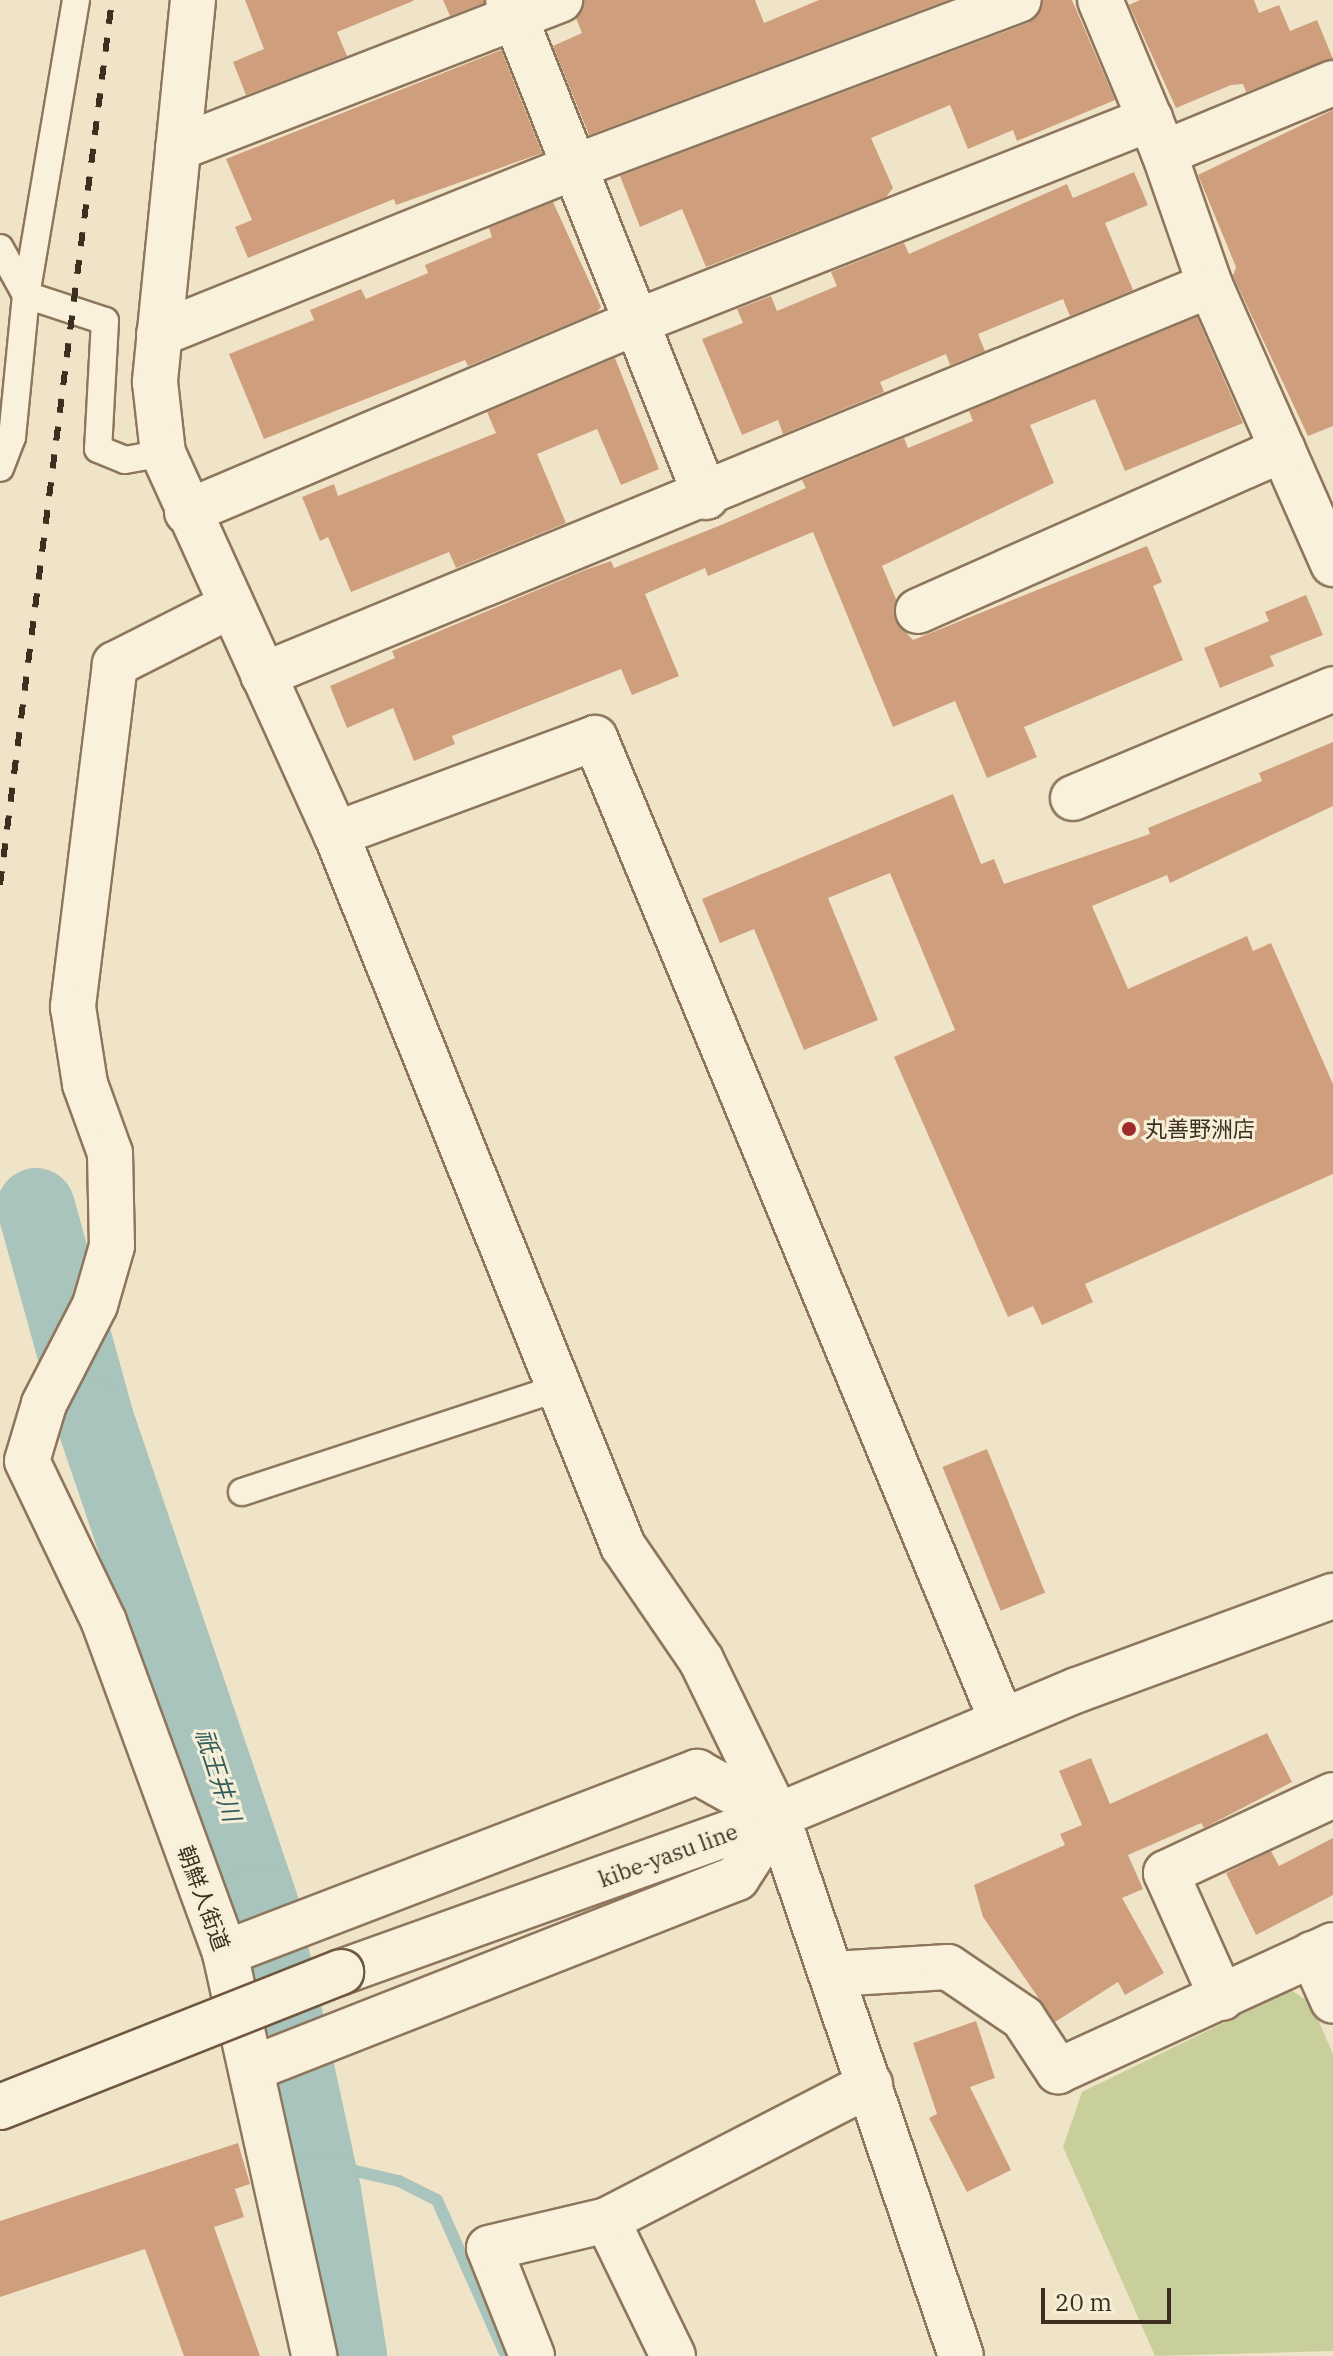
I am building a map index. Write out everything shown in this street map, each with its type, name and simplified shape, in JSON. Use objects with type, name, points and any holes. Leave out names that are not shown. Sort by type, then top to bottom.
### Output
[{"type":"street","points":[[193,0],[155,382],[163,453],[187,512],[336,834],[556,1389],[623,1546],[701,1660],[777,1816],[961,2356]]},
{"type":"street","points":[[178,148],[511,9],[560,0]]},
{"type":"street","points":[[159,334],[574,167],[1019,0]]},
{"type":"street","points":[[1100,0],[1157,136],[1210,285],[1333,564]]},
{"type":"street","points":[[511,9],[706,497]]},
{"type":"street","points":[[187,512],[636,322],[1157,136],[1333,83]]},
{"type":"street","points":[[263,675],[706,497],[1210,285]]},
{"type":"street","points":[[918,611],[1283,449]]},
{"type":"street","name":"朝鮮人街道","points":[[230,606],[115,664],[73,1007],[85,1084],[110,1153],[112,1246],[95,1305],[44,1404],[27,1461],[104,1622],[275,2061],[314,2356]]},
{"type":"street","points":[[1073,798],[1333,689]]},
{"type":"street","points":[[336,834],[595,738],[1002,1721]]},
{"type":"street","name":"kibe-yasu line","points":[[0,2107],[341,1972],[777,1816],[1002,1721],[1333,1596]]},
{"type":"street","points":[[234,1950],[697,1772],[777,1816]]},
{"type":"street","points":[[1222,1998],[1166,1873],[1333,1795]]},
{"type":"street","points":[[275,2061],[737,1878],[777,1816]]},
{"type":"street","points":[[833,1974],[948,1967],[1023,2018],[1058,2071],[1323,1950],[1333,2001]]},
{"type":"street","points":[[532,2356],[489,2248],[607,2220],[870,2084]]},
{"type":"street","points":[[607,2220],[673,2356]]},
{"type":"lane","points":[[0,468],[12,437],[26,295],[76,0]]},
{"type":"lane","points":[[0,248],[26,295],[105,321],[98,449],[125,460],[163,453]]},
{"type":"lane","points":[[242,1492],[556,1389]]},
{"type":"green space","points":[[1291,1990],[1311,2003],[1333,2054],[1333,2351],[1155,2356],[1063,2147],[1082,2092]]},
{"type":"building","points":[[245,0],[413,1],[337,32],[347,56],[246,95],[233,62],[264,49]]},
{"type":"building","points":[[443,0],[484,0],[484,3],[450,16]]},
{"type":"building","points":[[584,0],[755,0],[764,23],[819,0],[948,0],[589,135],[553,46],[582,33],[576,18]]},
{"type":"building","points":[[1043,0],[1072,0],[1115,100],[1017,141],[1013,130],[968,149],[950,105],[871,138],[893,188],[886,197],[706,267],[682,209],[640,227],[620,176],[1028,23]]},
{"type":"building","points":[[1140,0],[1254,0],[1259,13],[1279,5],[1290,31],[1317,20],[1333,59],[1246,92],[1243,84],[1231,85],[1176,108],[1129,5]]},
{"type":"building","points":[[501,50],[542,153],[396,205],[394,199],[248,258],[235,227],[252,220],[226,159]]},
{"type":"building","points":[[1333,110],[1333,426],[1308,436],[1233,276],[1236,267],[1198,175]]},
{"type":"building","points":[[1134,172],[1148,205],[1105,223],[1133,290],[1070,316],[1063,299],[978,334],[985,351],[950,365],[946,354],[880,382],[884,392],[783,434],[778,420],[742,435],[702,339],[743,323],[737,309],[771,296],[777,311],[837,286],[831,272],[904,243],[909,254],[1067,184],[1073,198]]},
{"type":"building","points":[[553,202],[601,307],[597,312],[468,366],[465,360],[264,439],[229,354],[314,320],[310,310],[361,289],[366,299],[428,273],[425,265],[492,237],[489,228]]},
{"type":"building","points":[[1197,317],[1243,423],[1125,471],[1095,399],[1030,425],[1054,483],[882,566],[896,599],[895,620],[913,640],[1147,546],[1162,582],[1153,586],[1183,660],[1024,727],[1037,757],[987,778],[955,701],[893,727],[813,532],[708,576],[705,568],[645,594],[679,676],[632,695],[621,669],[452,736],[455,744],[414,761],[393,708],[347,728],[330,686],[395,658],[392,651],[585,570],[611,561],[614,568],[726,523],[806,488],[802,480],[904,438],[908,448],[973,421],[969,411]]},
{"type":"building","points":[[615,358],[659,469],[621,485],[597,429],[537,454],[566,523],[456,568],[449,552],[351,592],[328,537],[320,541],[302,497],[334,484],[338,496],[496,433],[487,412]]},
{"type":"building","points":[[1306,595],[1323,635],[1270,656],[1274,666],[1220,688],[1204,648],[1269,621],[1265,612]]},
{"type":"building","name":"丸善野洲店","points":[[1333,742],[1333,806],[1170,883],[1167,875],[1092,906],[1128,989],[1247,936],[1253,951],[1271,943],[1333,1084],[1333,1174],[1085,1284],[1093,1302],[1042,1325],[1033,1306],[1008,1317],[894,1057],[955,1030],[890,873],[828,898],[878,1020],[804,1050],[754,929],[720,943],[702,899],[953,794],[981,864],[994,859],[1004,884],[1150,834],[1148,828],[1262,781],[1259,773]]},
{"type":"building","points":[[987,1449],[1045,1593],[1001,1611],[942,1467]]},
{"type":"building","points":[[1267,1733],[1292,1782],[1204,1828],[1201,1823],[1128,1855],[1143,1889],[1122,1898],[1164,1973],[1125,1995],[1118,1982],[1055,2022],[983,1917],[974,1885],[1065,1845],[1060,1834],[1082,1825],[1059,1771],[1091,1758],[1110,1804]]},
{"type":"building","points":[[1333,1838],[1333,1895],[1256,1935],[1226,1873],[1271,1851],[1279,1866]]},
{"type":"building","points":[[976,2021],[995,2078],[970,2087],[1011,2170],[967,2192],[929,2118],[937,2114],[913,2043]]},
{"type":"building","points":[[238,2143],[250,2184],[235,2189],[244,2217],[214,2227],[260,2356],[184,2356],[145,2249],[0,2297],[0,2221]]},
{"type":"waterway","name":"祇王井川","points":[[36,1207],[95,1420],[259,1903],[322,2191],[348,2356]]},
{"type":"waterway","points":[[316,2162],[399,2181],[437,2200],[506,2356]]},
{"type":"railway","points":[[0,885],[112,0]]},
{"type":"place","name":"丸善野洲店","points":[[1129,1129]]}]
